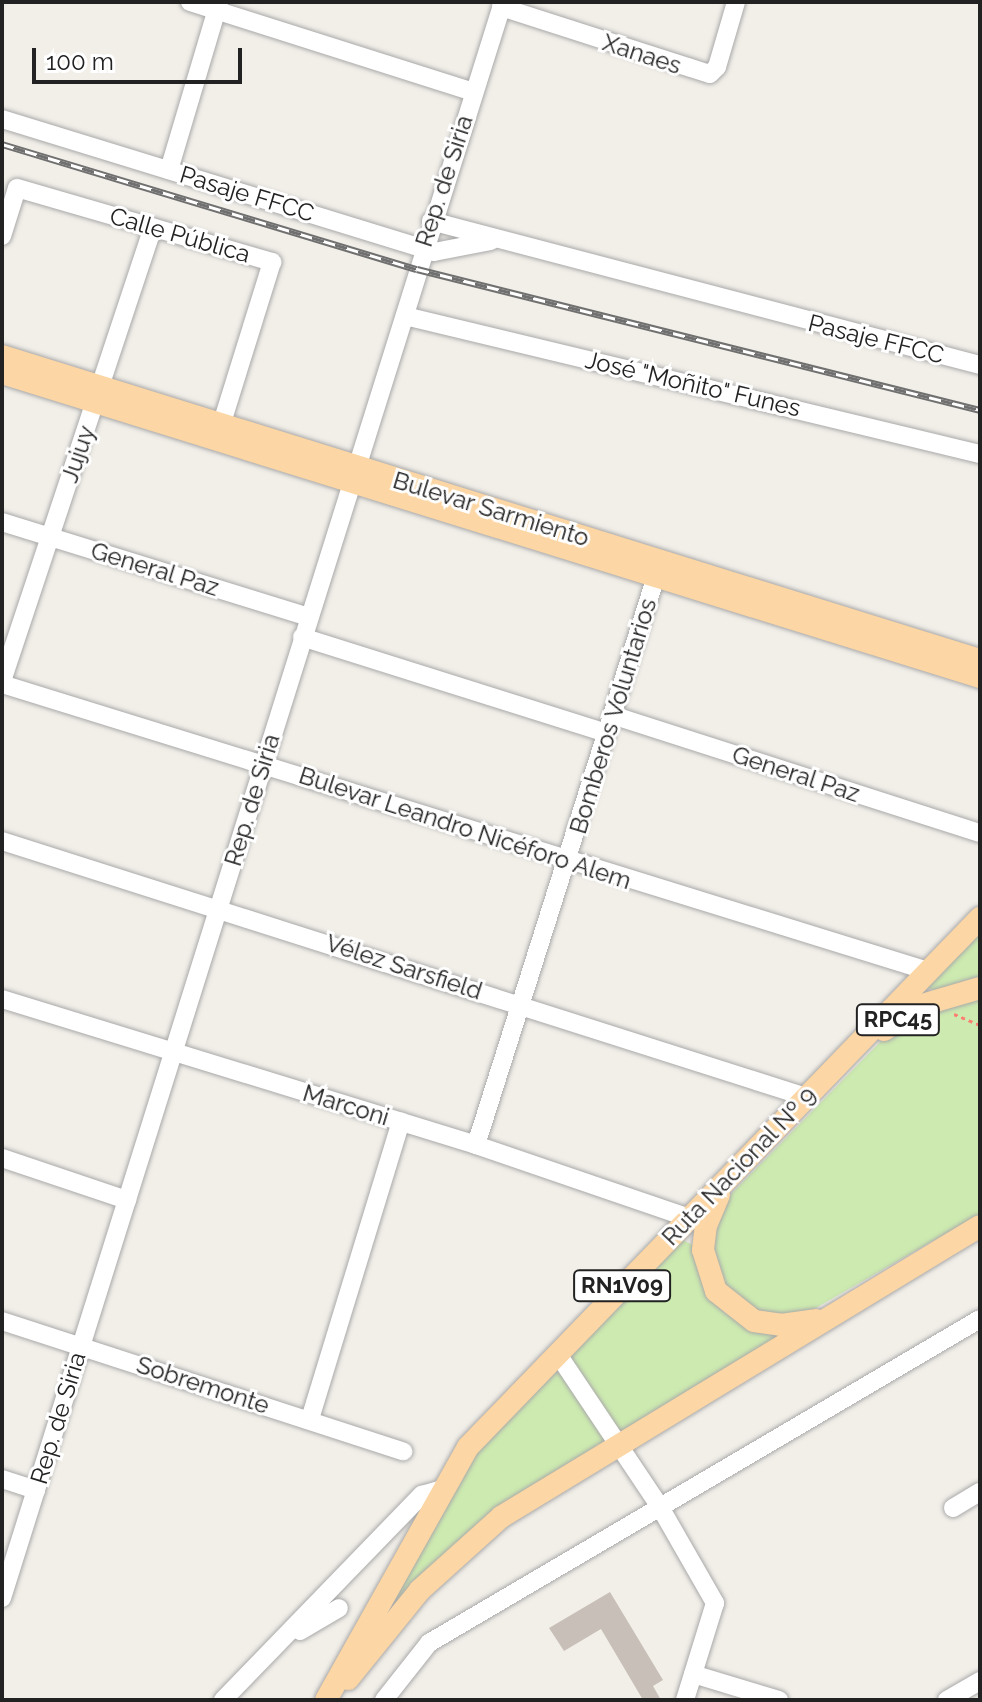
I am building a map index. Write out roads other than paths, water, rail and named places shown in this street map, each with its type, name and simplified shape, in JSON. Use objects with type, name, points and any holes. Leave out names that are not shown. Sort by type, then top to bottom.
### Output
[{"type":"main road","name":"Bulevar Sarmiento","points":[[2,356],[98,395],[884,640],[980,677]]},
{"type":"main road","name":"Bulevar Sarmiento","points":[[2,373],[221,426],[356,476]]},
{"type":"main road","name":"Bulevar Sarmiento","points":[[884,640],[980,660]]},
{"type":"main road","name":"Ruta Nacional Nº 9","points":[[326,1700],[440,1490],[468,1447],[980,918]]},
{"type":"main road","name":"RPC45","points":[[828,1074],[922,1005],[980,988]]},
{"type":"main road","name":"RN1V09","points":[[729,1177],[706,1225],[703,1250],[707,1272],[722,1299],[745,1317],[781,1325],[844,1309]]},
{"type":"main road","name":"RN1V09","points":[[334,1700],[396,1616],[473,1539],[538,1491],[980,1226]]},
{"type":"street","points":[[190,2],[218,6],[473,92]]},
{"type":"street","name":"Xanaes","points":[[502,4],[710,74],[717,67],[736,2]]},
{"type":"street","name":"Rep. de Siria","points":[[2,1598],[302,637],[356,476],[405,316],[422,248],[502,4]]},
{"type":"street","points":[[169,170],[218,6]]},
{"type":"street","name":"Pasaje FFCC","points":[[2,119],[422,248],[449,251],[493,240]]},
{"type":"street","name":"Calle Pública","points":[[2,236],[17,188],[272,262],[221,426]]},
{"type":"street","name":"Pasaje FFCC","points":[[431,221],[493,240],[980,365]]},
{"type":"street","name":"Jujuy","points":[[2,682],[153,228]]},
{"type":"street","name":"José \"Moñito\" Funes","points":[[405,316],[980,454]]},
{"type":"street","name":"General Paz","points":[[2,522],[309,617]]},
{"type":"street","name":"Bomberos Voluntarios","points":[[476,1145],[519,1004],[569,862],[659,569]]},
{"type":"street","name":"General Paz","points":[[302,637],[980,833]]},
{"type":"street","name":"Bulevar Leandro Nicéforo Alem","points":[[2,682],[569,862],[928,971]]},
{"type":"street","name":"Vélez Sarsfield","points":[[2,841],[806,1097]]},
{"type":"street","name":"Marconi","points":[[2,999],[476,1145],[689,1218]]},
{"type":"street","points":[[310,1419],[401,1122]]},
{"type":"street","points":[[2,1158],[127,1200]]},
{"type":"street","points":[[384,1700],[429,1643],[980,1319]]},
{"type":"street","name":"Sobremonte","points":[[2,1321],[403,1451]]},
{"type":"street","points":[[557,1353],[660,1507],[715,1603],[685,1700]]},
{"type":"street","points":[[2,1479],[36,1490]]},
{"type":"street","points":[[223,1700],[422,1495],[440,1490]]},
{"type":"street","points":[[953,1508],[980,1492]]},
{"type":"street","points":[[277,1645],[339,1608]]},
{"type":"street","points":[[693,1674],[779,1700]]},
{"type":"street","points":[[947,1700],[980,1681]]},
{"type":"railway","points":[[2,144],[417,269],[980,410]]}]
